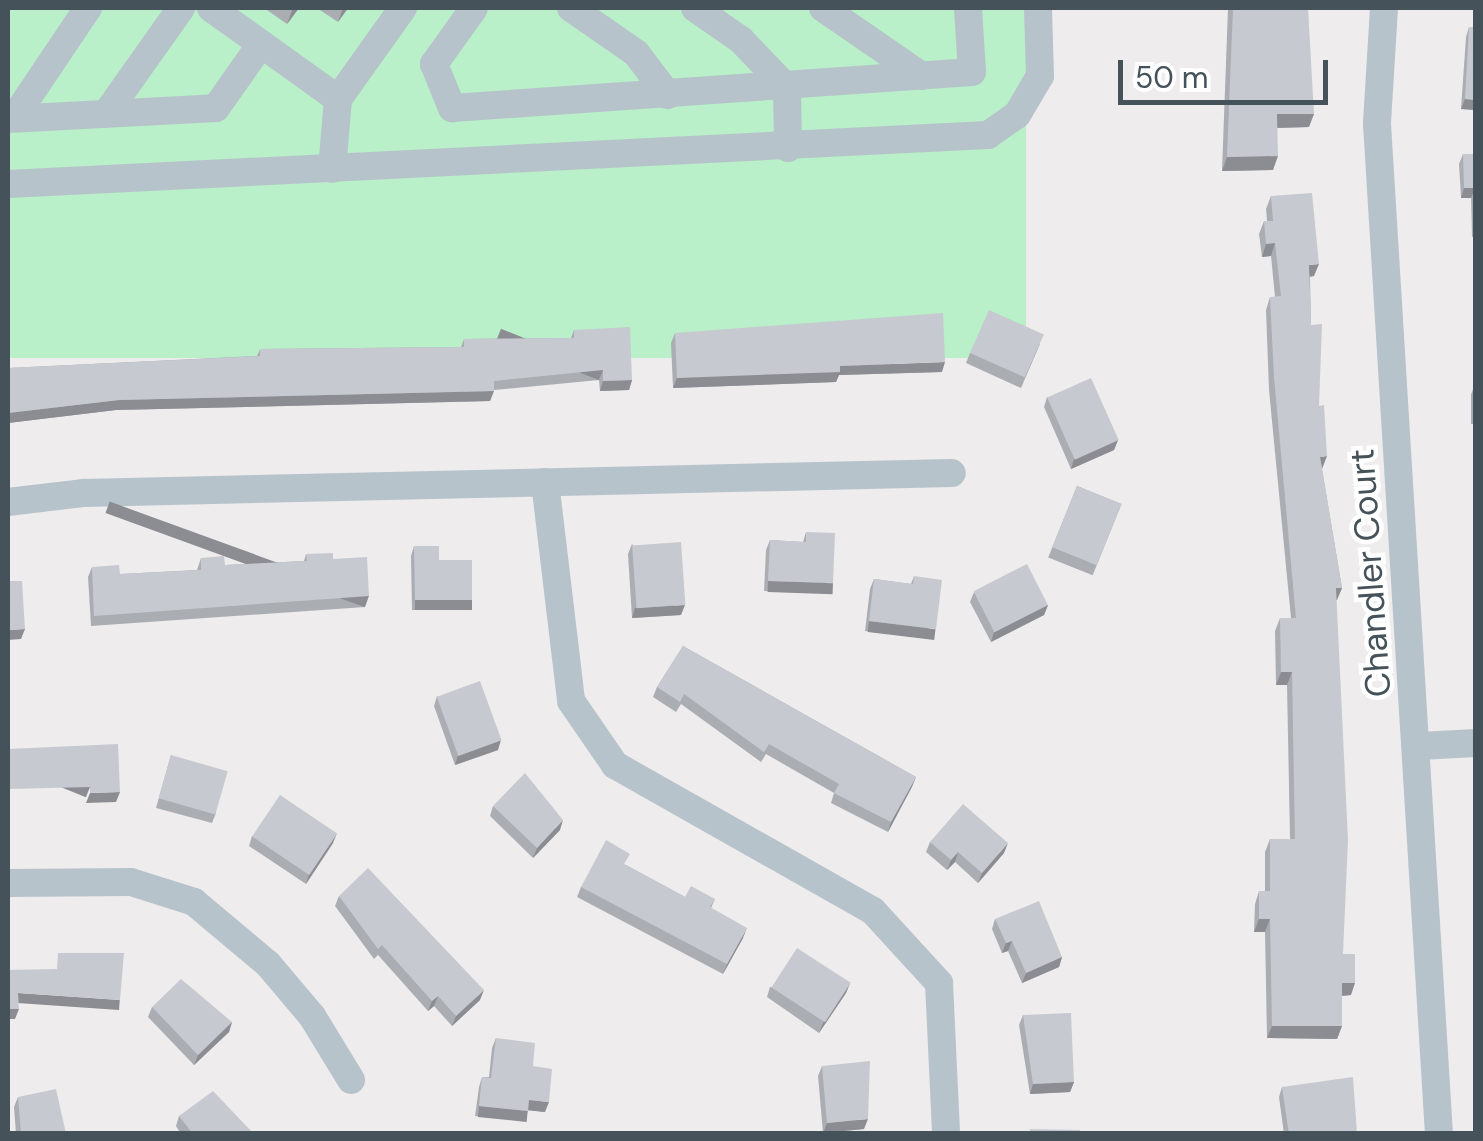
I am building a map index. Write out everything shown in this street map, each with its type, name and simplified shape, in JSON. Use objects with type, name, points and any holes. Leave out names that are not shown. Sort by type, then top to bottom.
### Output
[{"type":"street","points":[[11,118],[88,8]]},
{"type":"street","points":[[106,114],[181,8]]},
{"type":"street","points":[[211,8],[338,98]]},
{"type":"street","points":[[332,169],[338,98],[403,8]]},
{"type":"street","points":[[474,8],[434,64],[452,108],[788,88],[972,72],[968,8]]},
{"type":"street","points":[[571,8],[636,53],[668,95]]},
{"type":"street","points":[[695,8],[741,40],[788,88],[788,148]]},
{"type":"street","points":[[823,8],[922,76]]},
{"type":"street","points":[[8,184],[988,135],[1017,115],[1040,76],[1038,8]]},
{"type":"street","name":"Chandler Court","points":[[1384,8],[1377,124],[1420,746],[1439,1134]]},
{"type":"street","points":[[11,118],[216,108],[261,44]]},
{"type":"street","points":[[8,502],[84,492],[952,473]]},
{"type":"street","points":[[545,482],[570,701],[615,765],[874,911],[940,983],[946,1134]]},
{"type":"street","points":[[1420,746],[1476,743]]},
{"type":"street","points":[[8,883],[132,882],[194,902],[268,964],[312,1016],[351,1080]]},
{"type":"green space","points":[[8,8],[1026,8],[1026,358],[8,358]]},
{"type":"building","points":[[1233,8],[1308,8],[1314,114],[1277,114],[1278,156],[1227,157]]},
{"type":"building","points":[[1469,27],[1476,27],[1476,100],[1465,99]]},
{"type":"building","points":[[1463,154],[1476,154],[1476,208],[1475,188],[1464,188]]},
{"type":"building","points":[[1312,193],[1319,264],[1309,265],[1311,325],[1322,324],[1319,406],[1324,405],[1327,456],[1320,457],[1342,588],[1336,588],[1348,840],[1343,954],[1355,954],[1355,983],[1342,983],[1342,1026],[1272,1026],[1270,919],[1259,919],[1259,891],[1270,891],[1270,839],[1295,839],[1292,672],[1281,672],[1280,618],[1296,618],[1270,297],[1281,296],[1275,243],[1266,244],[1264,221],[1273,221],[1271,196]]},
{"type":"building","points":[[989,310],[1044,334],[1025,377],[970,353]]},
{"type":"building","points":[[943,313],[945,362],[840,366],[840,372],[677,378],[675,333]]},
{"type":"building","points":[[630,327],[632,380],[603,381],[603,370],[494,381],[494,391],[119,400],[8,413],[8,368],[260,356],[260,349],[464,347],[464,339],[574,338],[574,330]]},
{"type":"building","points":[[1091,378],[1119,440],[1075,460],[1047,398]]},
{"type":"building","points":[[1077,486],[1122,504],[1097,565],[1052,547]]},
{"type":"building","points":[[806,532],[835,533],[833,583],[768,581],[770,540],[806,542]]},
{"type":"building","points":[[681,542],[685,605],[637,608],[632,545]]},
{"type":"building","points":[[414,546],[439,546],[439,560],[472,560],[472,600],[415,600]]},
{"type":"building","points":[[333,553],[333,559],[367,557],[369,596],[94,616],[92,567],[119,565],[120,574],[201,570],[201,558],[224,556],[225,565],[307,561],[306,554]]},
{"type":"building","points":[[1027,564],[1048,605],[994,632],[974,591]]},
{"type":"building","points":[[914,576],[942,580],[936,629],[869,621],[874,579],[913,584]]},
{"type":"building","points":[[8,581],[22,581],[25,629],[8,630]]},
{"type":"building","points":[[683,646],[916,777],[891,822],[834,793],[839,784],[769,744],[764,752],[684,694],[680,702],[657,687]]},
{"type":"building","points":[[480,681],[502,740],[458,756],[437,697]]},
{"type":"building","points":[[118,744],[120,792],[90,793],[90,787],[8,789],[8,749]]},
{"type":"building","points":[[171,755],[228,771],[215,815],[159,798]]},
{"type":"building","points":[[525,773],[563,820],[537,848],[493,806]]},
{"type":"building","points":[[280,795],[337,834],[309,875],[252,836]]},
{"type":"building","points":[[963,804],[1008,843],[982,873],[958,852],[951,860],[930,842]]},
{"type":"building","points":[[606,840],[630,854],[624,864],[685,897],[691,886],[715,899],[710,907],[747,928],[727,964],[581,887]]},
{"type":"building","points":[[368,868],[484,990],[456,1016],[438,996],[432,1001],[382,945],[378,949],[339,896]]},
{"type":"building","points":[[1039,901],[1062,957],[1026,973],[1012,941],[1006,943],[995,919]]},
{"type":"building","points":[[797,948],[851,983],[825,1022],[771,987]]},
{"type":"building","points":[[58,953],[124,953],[120,1000],[18,993],[19,1009],[8,1009],[8,970],[57,969]]},
{"type":"building","points":[[181,979],[232,1022],[198,1055],[152,1007]]},
{"type":"building","points":[[1071,1013],[1074,1082],[1033,1084],[1023,1015]]},
{"type":"building","points":[[496,1038],[535,1043],[533,1066],[552,1069],[549,1102],[529,1100],[528,1111],[479,1106],[482,1077],[491,1078]]},
{"type":"building","points":[[870,1061],[868,1119],[827,1123],[822,1066]]},
{"type":"building","points":[[1353,1077],[1357,1133],[1289,1134],[1282,1087]]},
{"type":"building","points":[[56,1089],[66,1134],[21,1134],[18,1097]]},
{"type":"building","points":[[213,1091],[254,1134],[193,1134],[179,1116]]},
{"type":"building","points":[[1030,1129],[1080,1130],[1080,1134],[1030,1134]]}]
